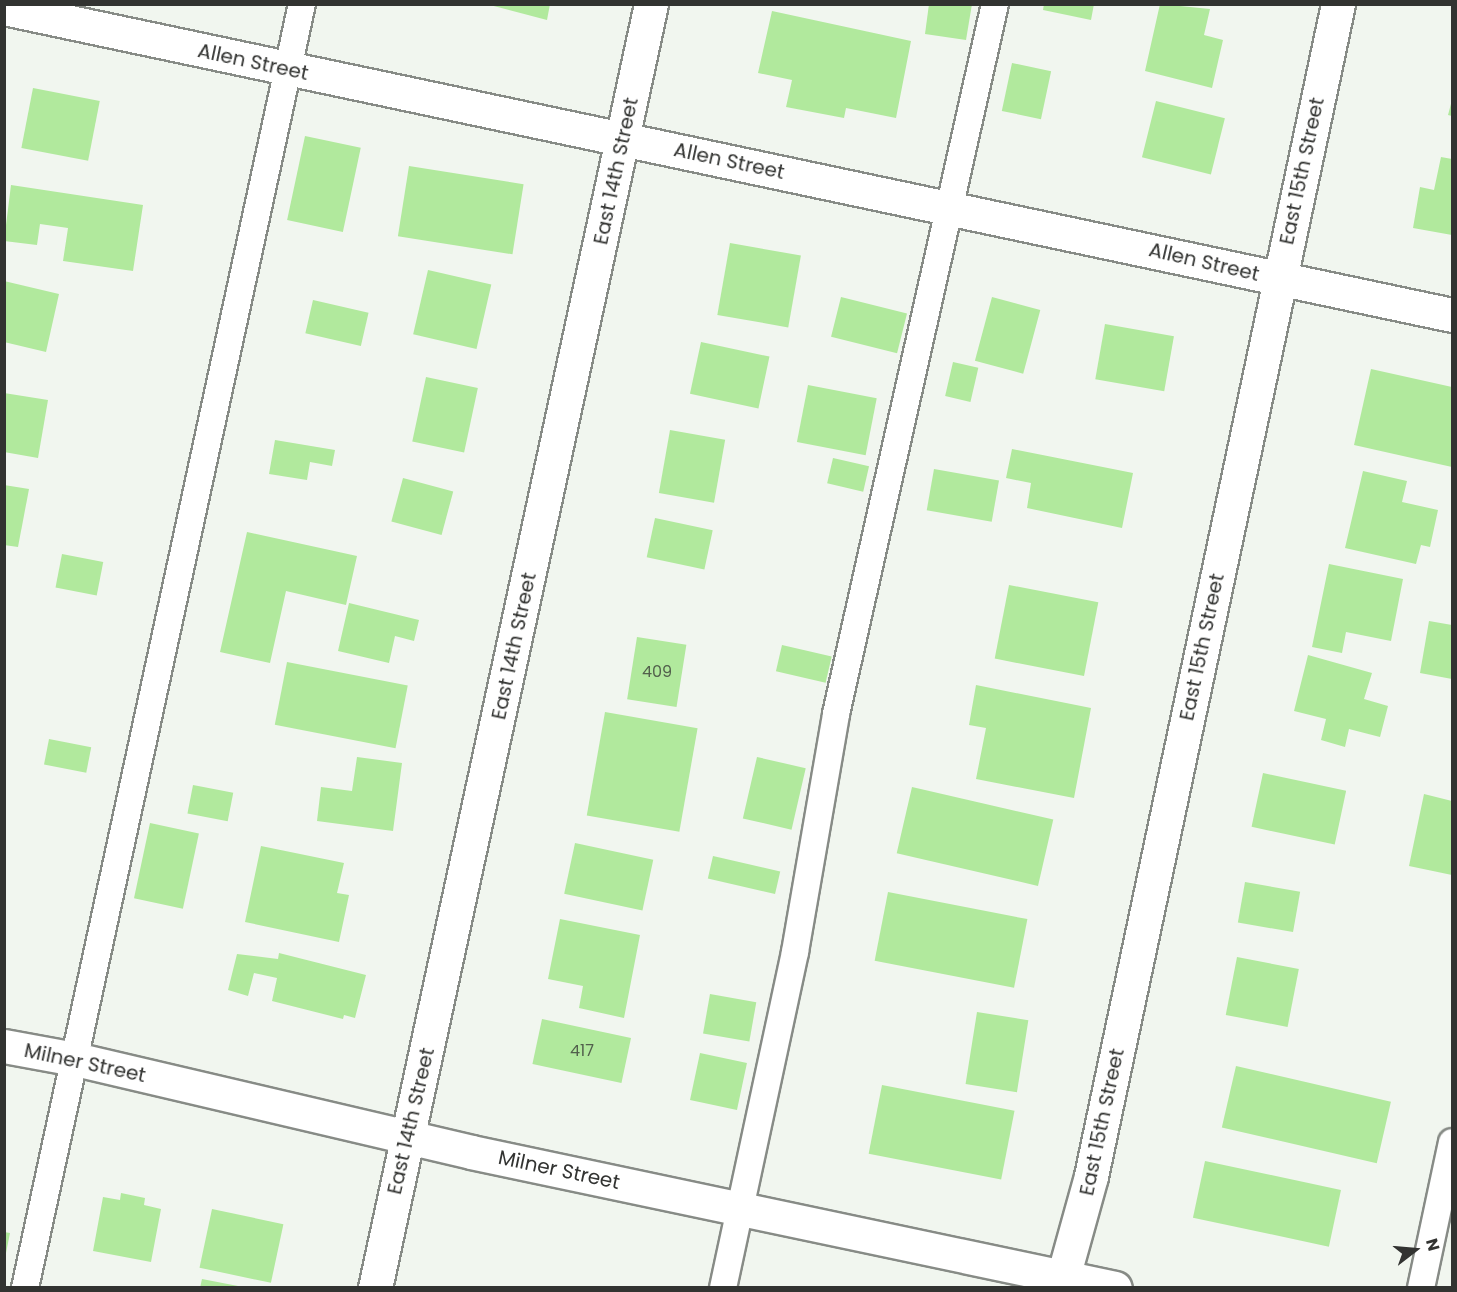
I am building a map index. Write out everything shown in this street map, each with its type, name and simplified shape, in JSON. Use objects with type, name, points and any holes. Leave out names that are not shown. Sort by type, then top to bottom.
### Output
[{"type":"street","name":"East 14th Street","points":[[375,1287],[625,138],[651,4]]},
{"type":"street","name":"East 15th Street","points":[[1062,1282],[1091,1176],[1338,4]]},
{"type":"street","name":"Allen Street","points":[[4,8],[1452,315]]},
{"type":"street","name":"Milner Street","points":[[4,1046],[75,1059],[408,1137],[742,1208],[1062,1282],[1116,1287]]},
{"type":"lane","points":[[25,1287],[290,70],[302,4]]},
{"type":"lane","points":[[723,1287],[742,1208],[795,952],[836,714],[995,4]]},
{"type":"lane","points":[[1421,1287],[1452,1142]]},
{"type":"building","points":[[486,4],[550,4],[547,20]]},
{"type":"building","points":[[929,4],[972,4],[966,40],[925,34]]},
{"type":"building","points":[[1044,4],[1094,4],[1091,20],[1043,10]]},
{"type":"building","points":[[1160,4],[1210,9],[1204,35],[1223,40],[1212,88],[1145,71]]},
{"type":"building","points":[[772,11],[911,41],[896,118],[846,108],[844,118],[786,107],[792,80],[758,73]]},
{"type":"building","points":[[1012,63],[1051,71],[1041,119],[1002,111]]},
{"type":"building","points":[[33,88],[100,101],[88,161],[21,148]]},
{"type":"building","points":[[1452,100],[1452,116],[1448,115]]},
{"type":"building","points":[[1156,101],[1225,118],[1211,174],[1142,157]]},
{"type":"building","points":[[305,136],[361,148],[343,232],[287,220]]},
{"type":"building","points":[[1441,157],[1452,159],[1452,235],[1413,228],[1420,187],[1434,190]]},
{"type":"building","points":[[409,166],[524,184],[512,254],[398,236]]},
{"type":"building","points":[[11,185],[143,205],[133,271],[63,261],[68,228],[40,224],[37,245],[4,241]]},
{"type":"building","points":[[730,243],[801,256],[788,327],[717,315]]},
{"type":"building","points":[[428,270],[491,285],[476,349],[413,334]]},
{"type":"building","points":[[4,281],[59,294],[46,352],[4,342]]},
{"type":"building","points":[[841,297],[907,313],[897,353],[831,337]]},
{"type":"building","points":[[992,297],[1040,310],[1023,374],[975,361]]},
{"type":"building","points":[[313,300],[369,313],[361,346],[305,333]]},
{"type":"building","points":[[1105,324],[1174,336],[1164,391],[1095,379]]},
{"type":"building","points":[[701,342],[769,357],[758,408],[690,394]]},
{"type":"building","points":[[953,362],[978,368],[970,402],[945,396]]},
{"type":"building","points":[[1371,369],[1452,387],[1452,467],[1354,445]]},
{"type":"building","points":[[426,377],[478,388],[464,453],[412,442]]},
{"type":"building","points":[[808,385],[877,398],[866,455],[797,442]]},
{"type":"building","points":[[4,393],[48,400],[38,458],[4,452]]},
{"type":"building","points":[[670,430],[725,440],[714,503],[659,493]]},
{"type":"building","points":[[275,440],[335,450],[332,466],[310,462],[307,480],[269,474]]},
{"type":"building","points":[[1012,449],[1133,473],[1122,528],[1027,508],[1031,483],[1006,478]]},
{"type":"building","points":[[833,458],[869,466],[863,492],[827,483]]},
{"type":"building","points":[[934,469],[999,480],[992,522],[927,510]]},
{"type":"building","points":[[1363,471],[1407,481],[1402,502],[1438,510],[1430,547],[1421,545],[1416,564],[1345,548]]},
{"type":"building","points":[[403,478],[453,491],[442,535],[391,521]]},
{"type":"building","points":[[4,485],[29,489],[18,547],[4,545]]},
{"type":"building","points":[[655,518],[713,530],[704,569],[647,557]]},
{"type":"building","points":[[247,532],[357,556],[346,605],[286,591],[270,663],[220,652]]},
{"type":"building","points":[[62,554],[103,562],[97,595],[56,587]]},
{"type":"building","points":[[1329,564],[1403,579],[1391,641],[1346,632],[1342,653],[1312,647]]},
{"type":"building","points":[[1009,585],[1098,602],[1084,676],[995,659]]},
{"type":"building","points":[[349,603],[419,620],[414,641],[395,636],[389,663],[338,651]]},
{"type":"building","points":[[1429,621],[1452,625],[1452,679],[1420,673]]},
{"type":"building","points":[[637,637],[686,645],[677,707],[627,699]]},
{"type":"building","points":[[782,645],[832,656],[826,683],[776,671]]},
{"type":"building","points":[[1308,655],[1372,673],[1364,699],[1388,706],[1380,737],[1349,729],[1345,747],[1321,740],[1326,719],[1294,711]]},
{"type":"building","points":[[287,662],[408,685],[396,748],[275,725]]},
{"type":"building","points":[[976,685],[1091,708],[1074,798],[976,779],[986,728],[969,725]]},
{"type":"building","points":[[605,712],[698,728],[679,832],[587,815]]},
{"type":"building","points":[[49,739],[91,747],[86,773],[44,765]]},
{"type":"building","points":[[357,757],[402,763],[393,831],[317,821],[321,787],[352,791]]},
{"type":"building","points":[[757,757],[806,768],[792,830],[743,818]]},
{"type":"building","points":[[1263,773],[1346,791],[1335,844],[1252,827]]},
{"type":"building","points":[[193,785],[233,793],[228,821],[187,813]]},
{"type":"building","points":[[912,787],[1053,820],[1038,886],[897,853]]},
{"type":"building","points":[[1424,794],[1452,801],[1452,875],[1409,866]]},
{"type":"building","points":[[150,823],[199,833],[183,909],[134,898]]},
{"type":"building","points":[[575,843],[653,860],[642,910],[564,894]]},
{"type":"building","points":[[261,846],[344,863],[337,893],[349,895],[339,942],[245,922]]},
{"type":"building","points":[[713,856],[780,872],[775,894],[708,878]]},
{"type":"building","points":[[1245,882],[1300,892],[1293,932],[1238,922]]},
{"type":"building","points":[[888,892],[1027,919],[1014,988],[875,961]]},
{"type":"building","points":[[560,919],[640,935],[624,1018],[579,1008],[583,986],[548,979]]},
{"type":"building","points":[[279,953],[366,975],[355,1018],[344,1015],[343,1019],[272,1001],[277,978],[254,973],[248,996],[228,990],[237,954],[278,959]]},
{"type":"building","points":[[1237,957],[1299,969],[1288,1027],[1226,1015]]},
{"type":"building","points":[[710,994],[756,1002],[749,1042],[703,1033]]},
{"type":"building","points":[[977,1012],[1028,1020],[1017,1092],[966,1084]]},
{"type":"building","points":[[542,1019],[631,1038],[621,1083],[532,1064]]},
{"type":"building","points":[[700,1053],[747,1063],[737,1110],[690,1100]]},
{"type":"building","points":[[1236,1066],[1391,1102],[1377,1163],[1222,1127]]},
{"type":"building","points":[[882,1085],[1015,1111],[1001,1179],[869,1154]]},
{"type":"building","points":[[1205,1161],[1341,1190],[1329,1247],[1193,1218]]},
{"type":"building","points":[[121,1193],[145,1198],[144,1205],[161,1209],[151,1262],[93,1251],[103,1197],[120,1200]]},
{"type":"building","points":[[212,1209],[283,1224],[271,1283],[200,1268]]},
{"type":"building","points":[[4,1232],[10,1233],[6,1253],[4,1253]]},
{"type":"building","points":[[202,1279],[238,1286],[238,1288],[200,1288]]}]
